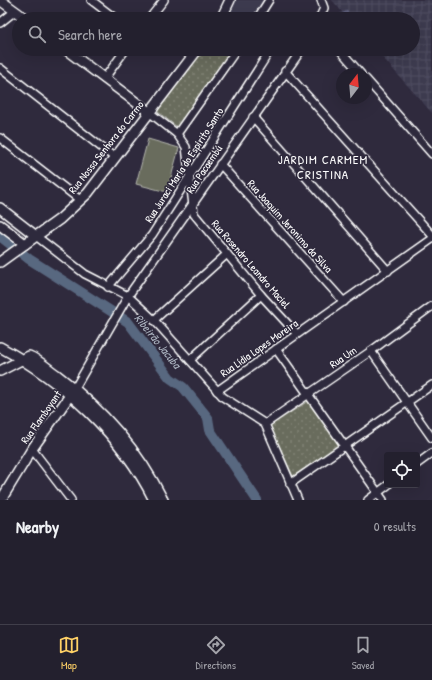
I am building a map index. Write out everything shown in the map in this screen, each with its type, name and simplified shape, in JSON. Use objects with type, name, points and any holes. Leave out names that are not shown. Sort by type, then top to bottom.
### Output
[{"type":"main road","points":[[0,0],[16,11]]},
{"type":"main road","points":[[225,12],[230,0]]},
{"type":"main road","points":[[74,56],[149,112]]},
{"type":"main road","name":"Rua Nossa Senhora do Carmo","points":[[0,262],[36,236],[80,200],[115,158],[193,56]]},
{"type":"main road","points":[[139,104],[141,122]]},
{"type":"main road","points":[[0,208],[36,236]]},
{"type":"main road","points":[[0,225],[23,246]]},
{"type":"main road","points":[[0,346],[72,392],[133,451],[149,474],[163,500]]},
{"type":"main road","points":[[0,371],[22,359]]},
{"type":"main road","points":[[72,392],[120,447],[139,472],[154,500]]},
{"type":"main road","name":"Rua Flamboyant","points":[[2,497],[32,449],[72,392]]},
{"type":"street","points":[[91,0],[107,12]]},
{"type":"street","points":[[155,12],[164,0]]},
{"type":"street","points":[[262,12],[270,0]]},
{"type":"street","points":[[321,0],[324,8],[322,12]]},
{"type":"street","points":[[0,23],[12,14]]},
{"type":"street","points":[[104,79],[121,56]]},
{"type":"street","points":[[177,134],[231,56]]},
{"type":"street","name":"Rua Juraci Maria do Espírito Santo","points":[[108,287],[152,235],[267,56]]},
{"type":"street","name":"Rua Pacaembú","points":[[72,392],[128,296],[192,206],[253,116],[298,56]]},
{"type":"street","points":[[345,56],[356,68]]},
{"type":"street","points":[[0,68],[115,158]]},
{"type":"street","points":[[285,72],[432,235]]},
{"type":"street","points":[[372,86],[432,154]]},
{"type":"street","points":[[149,112],[177,134],[186,147],[192,206]]},
{"type":"street","points":[[253,116],[388,271]]},
{"type":"street","points":[[0,138],[80,200]]},
{"type":"street","name":"Rua Joaquim Jeronimo da Silva","points":[[220,164],[344,302]]},
{"type":"street","name":"Rua Rosendro Leandro Maciel","points":[[192,206],[194,214],[297,334]]},
{"type":"street","name":"Rua Lídia Lopes Moreira","points":[[36,236],[86,274],[108,287],[128,296],[154,320],[217,391],[432,239]]},
{"type":"street","points":[[154,320],[227,254]]},
{"type":"street","points":[[190,360],[262,295]]},
{"type":"street","name":"Rua Um","points":[[265,424],[371,352],[432,306]]},
{"type":"street","points":[[276,349],[379,492],[383,500]]},
{"type":"street","points":[[371,352],[432,438]]},
{"type":"street","points":[[290,484],[432,385]]},
{"type":"street","points":[[217,391],[223,397],[265,424],[298,500]]},
{"type":"street","points":[[32,449],[71,500]]},
{"type":"street","points":[[420,462],[432,453]]},
{"type":"street","points":[[368,500],[384,488]]},
{"type":"shaded area","points":[[232,0],[266,0],[258,12],[228,12]]},
{"type":"shaded area","points":[[332,0],[432,0],[432,113],[381,56],[420,56],[420,12],[342,12]]},
{"type":"green space","points":[[196,56],[229,56],[177,127],[158,112],[157,107]]},
{"type":"green space","points":[[148,139],[179,148],[167,192],[136,184]]},
{"type":"green space","points":[[308,401],[340,446],[293,476],[270,426]]},
{"type":"waterway","name":"Ribeirão Jacuba","points":[[0,236],[29,259],[128,322],[170,378],[183,387],[208,418],[210,430],[257,500]]},
{"type":"district","name":"JARDIM CARMEM CRISTINA","points":[[323,166]]}]
